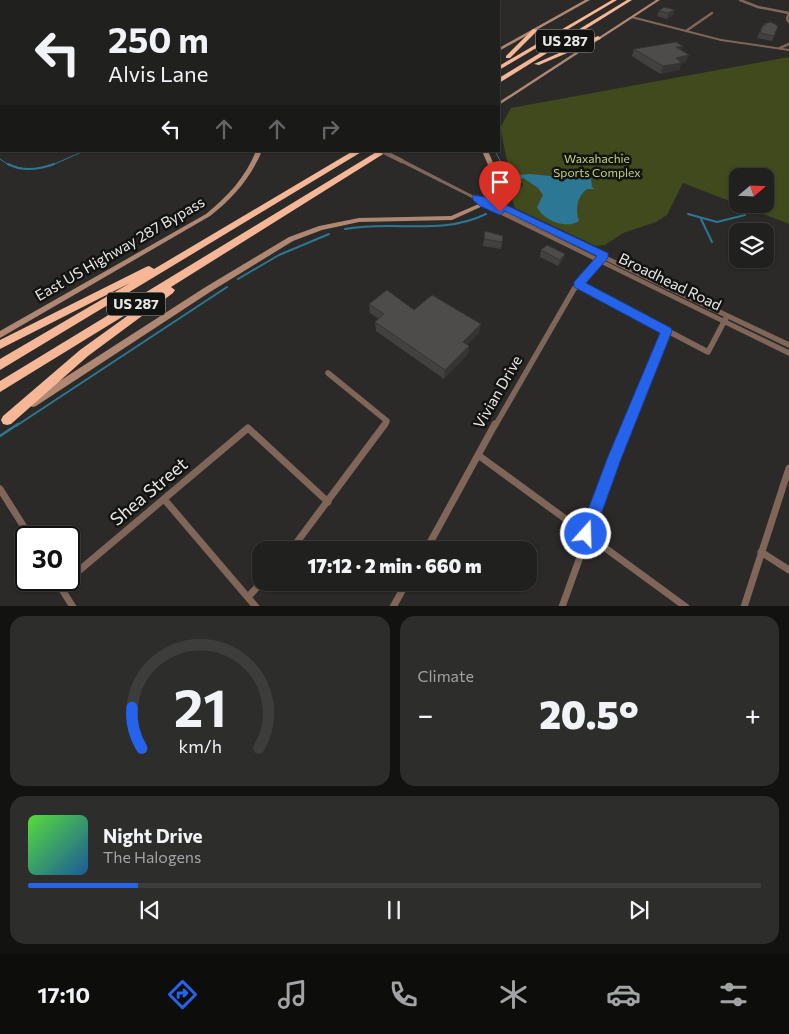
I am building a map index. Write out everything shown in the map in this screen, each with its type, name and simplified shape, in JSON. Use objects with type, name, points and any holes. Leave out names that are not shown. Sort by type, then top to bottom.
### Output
[{"type":"highway","name":"US 287","points":[[500,67],[615,0]]},
{"type":"highway","name":"US 287","points":[[500,82],[630,0]]},
{"type":"highway","points":[[500,63],[518,49],[535,30]]},
{"type":"highway","points":[[500,82],[539,63],[598,38]]},
{"type":"highway","name":"US 287","points":[[0,365],[357,152]]},
{"type":"highway","name":"US 287","points":[[0,387],[381,152]]},
{"type":"highway","points":[[3,422],[84,353],[196,272],[267,227],[273,220]]},
{"type":"highway","points":[[0,345],[31,331],[187,248],[211,240]]},
{"type":"main road","points":[[500,49],[586,0]]},
{"type":"main road","points":[[500,103],[658,0]]},
{"type":"main road","name":"East US Highway 287 Bypass","points":[[0,335],[208,215],[236,192],[252,170],[259,152]]},
{"type":"main road","points":[[3,422],[199,295],[290,239],[321,228],[359,220],[452,218],[486,202],[496,188],[498,181],[485,152]]},
{"type":"street","points":[[740,0],[758,7],[789,13],[787,19],[789,22]]},
{"type":"street","points":[[686,31],[712,13]]},
{"type":"street","points":[[632,17],[721,40],[789,50]]},
{"type":"street","points":[[780,48],[789,44]]},
{"type":"street","name":"Broadhead Road","points":[[385,152],[476,198],[604,255],[789,344]]},
{"type":"street","name":"Broadhead Road","points":[[486,202],[789,354]]},
{"type":"street","name":"Vivian Drive","points":[[431,541],[478,455],[578,284],[604,255]]},
{"type":"street","points":[[578,284],[708,352],[728,315]]},
{"type":"street","points":[[562,606],[586,534],[666,331]]},
{"type":"street","points":[[298,541],[387,422],[328,373]]},
{"type":"street","name":"Shea Street","points":[[80,569],[248,428],[328,502]]},
{"type":"street","points":[[478,455],[686,606]]},
{"type":"street","points":[[744,606],[789,472]]},
{"type":"street","points":[[0,489],[23,526]]},
{"type":"street","points":[[164,499],[256,606]]},
{"type":"street","points":[[761,552],[789,570]]},
{"type":"street","points":[[63,591],[73,606]]},
{"type":"street","points":[[248,597],[254,591]]},
{"type":"street","points":[[393,606],[402,591]]},
{"type":"green space","name":"Waxahachie Sports Complex","points":[[789,57],[789,224],[761,213],[774,213],[774,168],[729,168],[729,201],[683,183],[667,215],[656,222],[623,233],[605,245],[596,246],[515,208],[510,195],[523,185],[508,165],[500,128],[511,108]]},
{"type":"water","points":[[587,170],[590,171],[592,187],[595,189],[587,189],[581,195],[577,212],[579,221],[574,224],[562,224],[549,220],[544,216],[537,207],[543,195],[538,188],[519,175],[530,174],[560,177]]},
{"type":"building","points":[[664,7],[675,10],[668,13],[659,11]]},
{"type":"building","points":[[771,22],[778,26],[774,36],[760,33],[763,25],[766,25],[763,24]]},
{"type":"building","points":[[676,42],[683,46],[676,47],[689,55],[676,58],[682,63],[663,66],[634,49]]},
{"type":"building","points":[[485,231],[503,236],[502,242],[484,239]]},
{"type":"building","points":[[547,245],[565,254],[560,260],[541,250]]},
{"type":"building","points":[[387,290],[414,310],[432,295],[481,324],[463,342],[469,346],[445,370],[375,322],[384,314],[369,304]]},
{"type":"waterway","points":[[50,166],[82,152]]},
{"type":"waterway","points":[[496,152],[502,164]]},
{"type":"waterway","points":[[0,159],[10,166]]},
{"type":"waterway","points":[[8,164],[14,167],[31,169],[54,164]]},
{"type":"waterway","points":[[502,164],[507,182],[502,201]]},
{"type":"waterway","points":[[508,178],[524,177]]},
{"type":"waterway","points":[[345,229],[381,226],[434,226],[469,221],[486,214]]},
{"type":"waterway","points":[[688,214],[717,222],[745,215]]},
{"type":"waterway","points":[[701,219],[712,242]]},
{"type":"waterway","points":[[238,279],[279,255],[329,234]]},
{"type":"waterway","points":[[16,426],[227,287]]},
{"type":"waterway","points":[[0,436],[18,424]]},
{"type":"route","points":[[500,212],[483,204],[476,198],[488,200],[604,255],[578,284],[666,331],[650,367],[586,534]]}]
